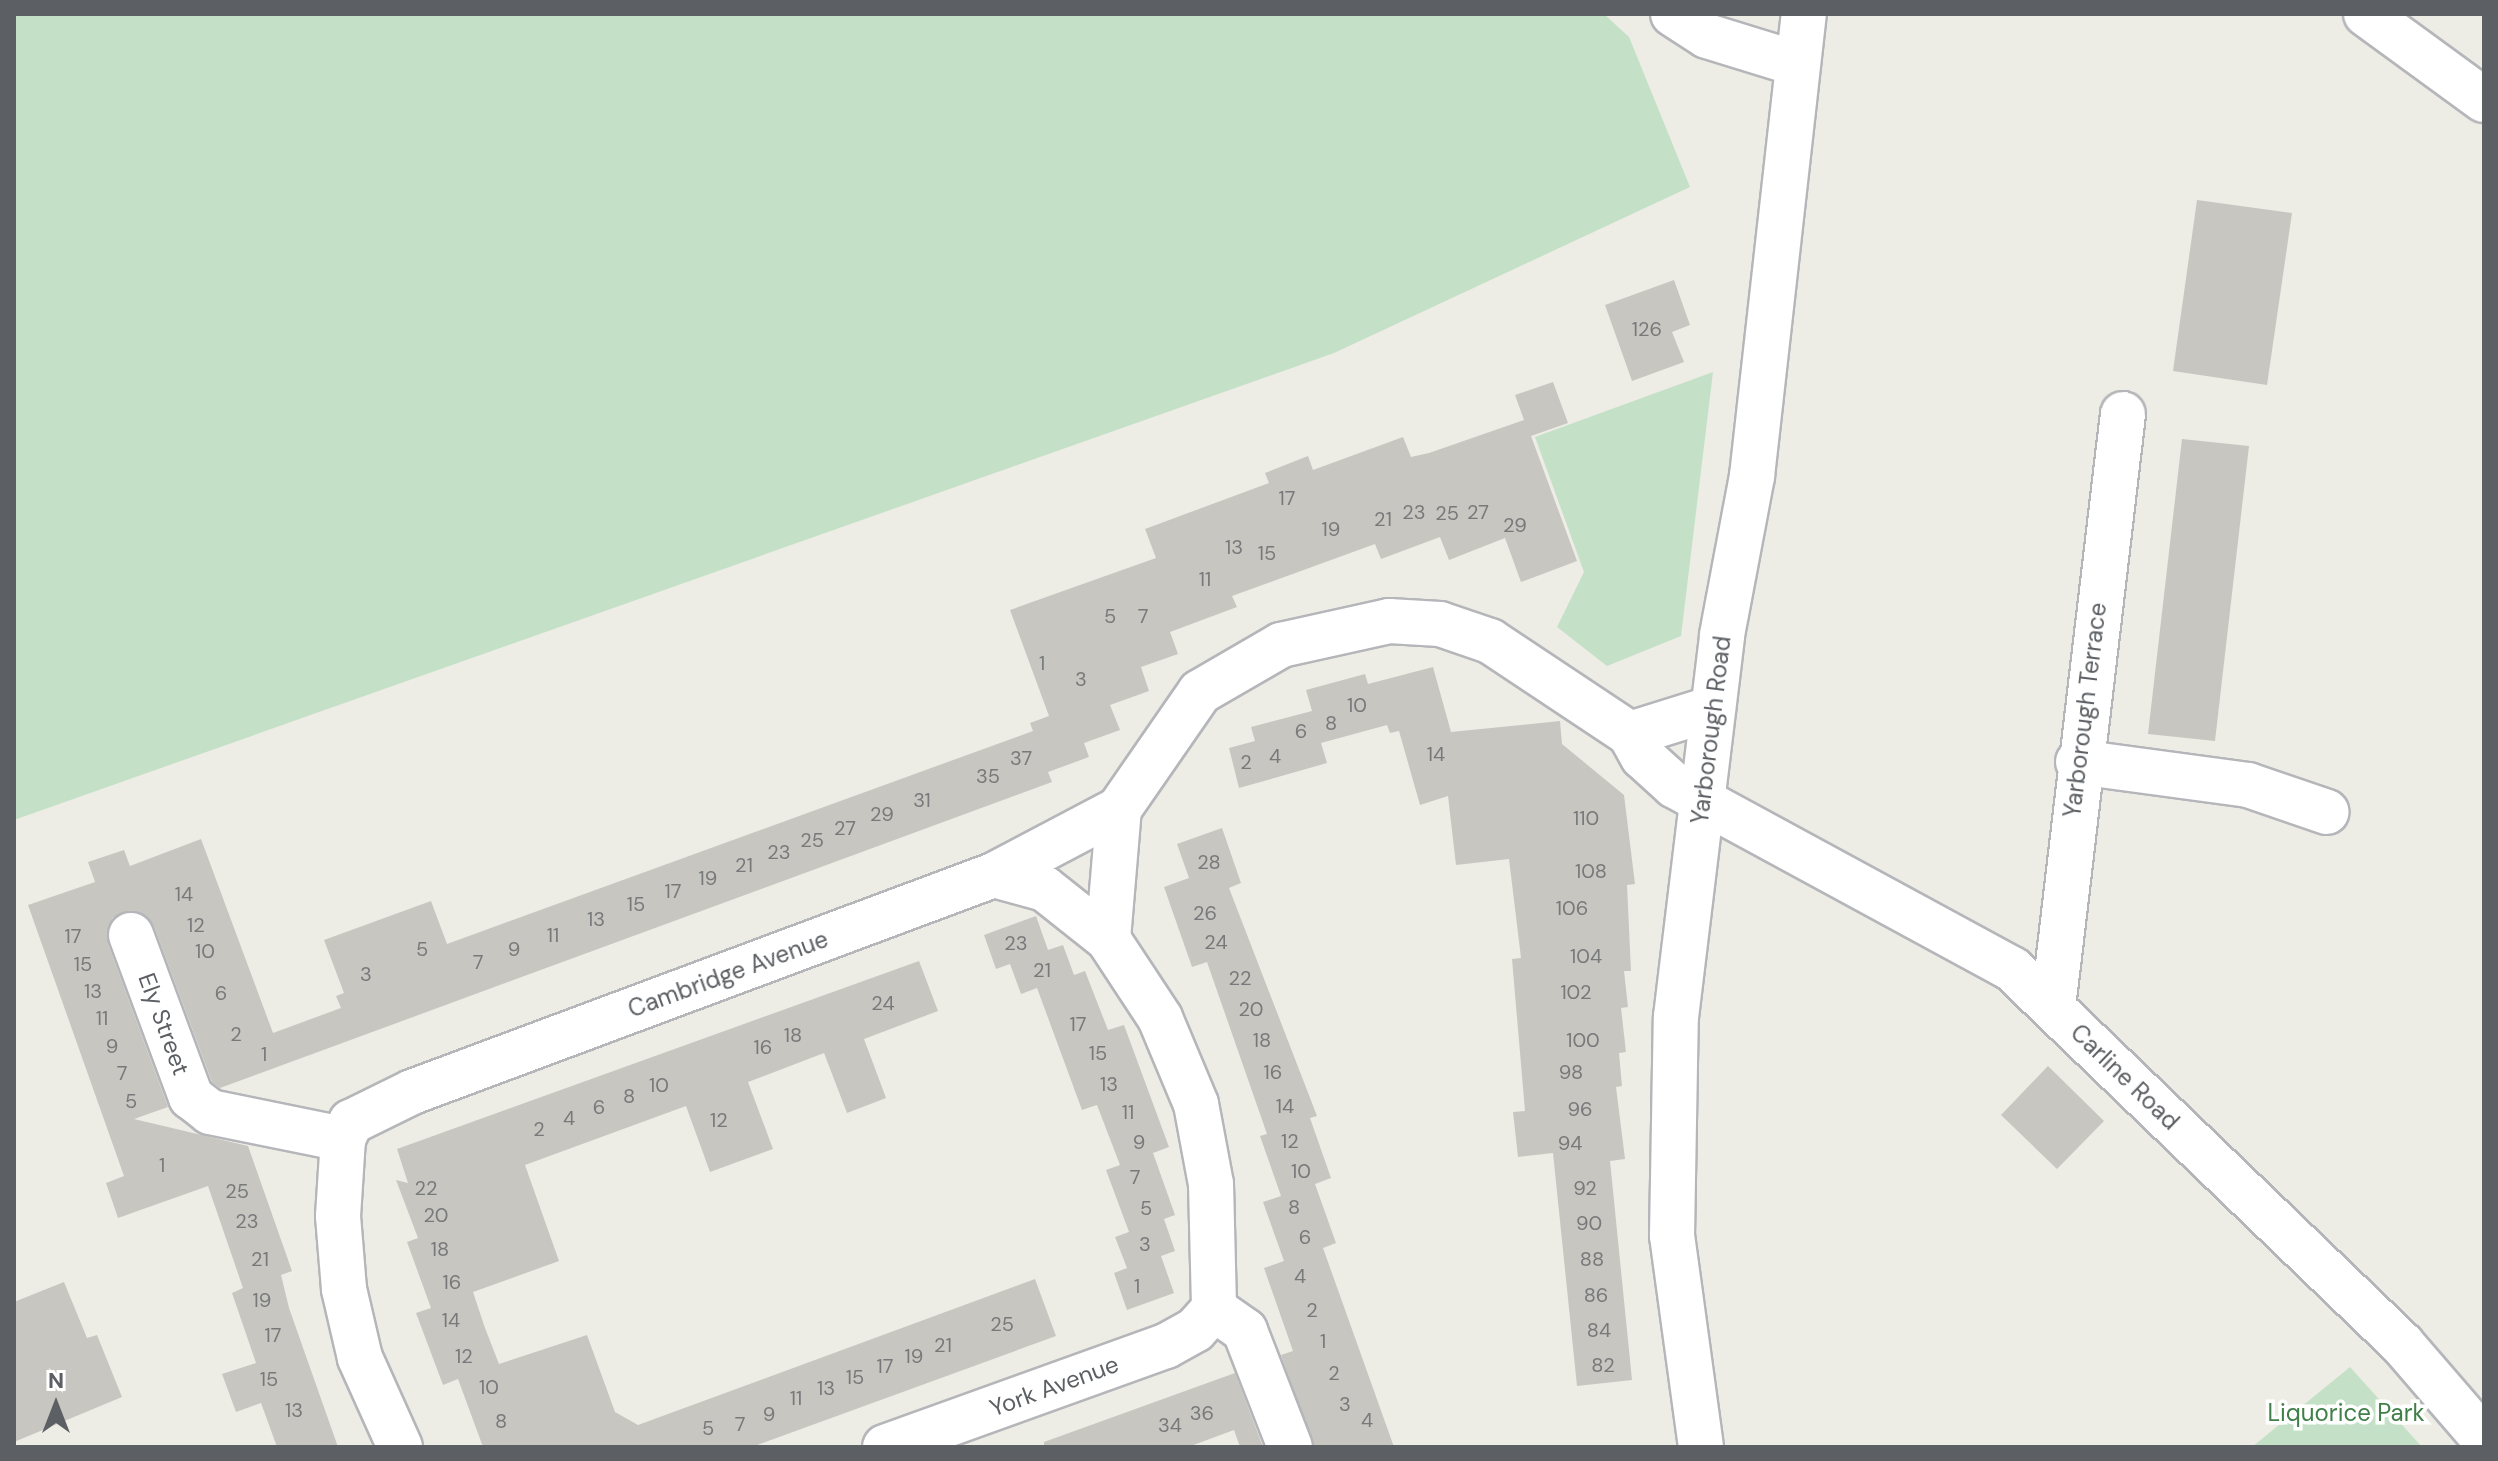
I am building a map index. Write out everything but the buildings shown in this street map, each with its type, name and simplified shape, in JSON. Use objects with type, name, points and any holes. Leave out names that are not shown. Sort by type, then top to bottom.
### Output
[{"type":"street","points":[[1673,14],[1707,36],[1798,64]]},
{"type":"street","name":"Yarborough Road","points":[[1701,1447],[1672,1236],[1670,1115],[1713,708],[1752,476],[1804,14]]},
{"type":"street","points":[[2366,14],[2484,100]]},
{"type":"street","name":"Yarborough Terrace","points":[[2053,1007],[2078,762],[2123,414]]},
{"type":"street","points":[[1108,939],[1119,809],[1200,692],[1230,669],[1281,645],[1389,621],[1440,624],[1490,641],[1630,734],[1713,708]]},
{"type":"street","name":"Carline Road","points":[[1630,734],[1643,757],[1675,786],[1703,796],[2012,969],[2402,1344],[2484,1439]]},
{"type":"street","points":[[2078,762],[2248,785],[2327,812]]},
{"type":"street","name":"Cambridge Avenue","points":[[343,1139],[364,1111],[994,875],[1119,809]]},
{"type":"street","points":[[994,875],[1045,889],[1108,939],[1160,1018],[1196,1104],[1211,1184],[1214,1309],[1245,1331],[1290,1447]]},
{"type":"street","name":"Ely Street","points":[[131,935],[191,1097],[210,1112],[343,1139]]},
{"type":"street","points":[[343,1139],[338,1216],[344,1289],[360,1358],[400,1447]]},
{"type":"street","name":"York Avenue","points":[[885,1447],[1166,1346],[1195,1330],[1214,1309]]},
{"type":"street","points":[[2402,1344],[2484,1396]]},
{"type":"green space","points":[[14,14],[1604,14],[1629,37],[1690,187],[1334,353],[14,820]]},
{"type":"green space","points":[[1713,372],[1681,636],[1607,666],[1557,627],[1584,572],[1535,437]]},
{"type":"green space","name":"Liquorice Park","points":[[2350,1367],[2422,1447],[2252,1447]]}]
